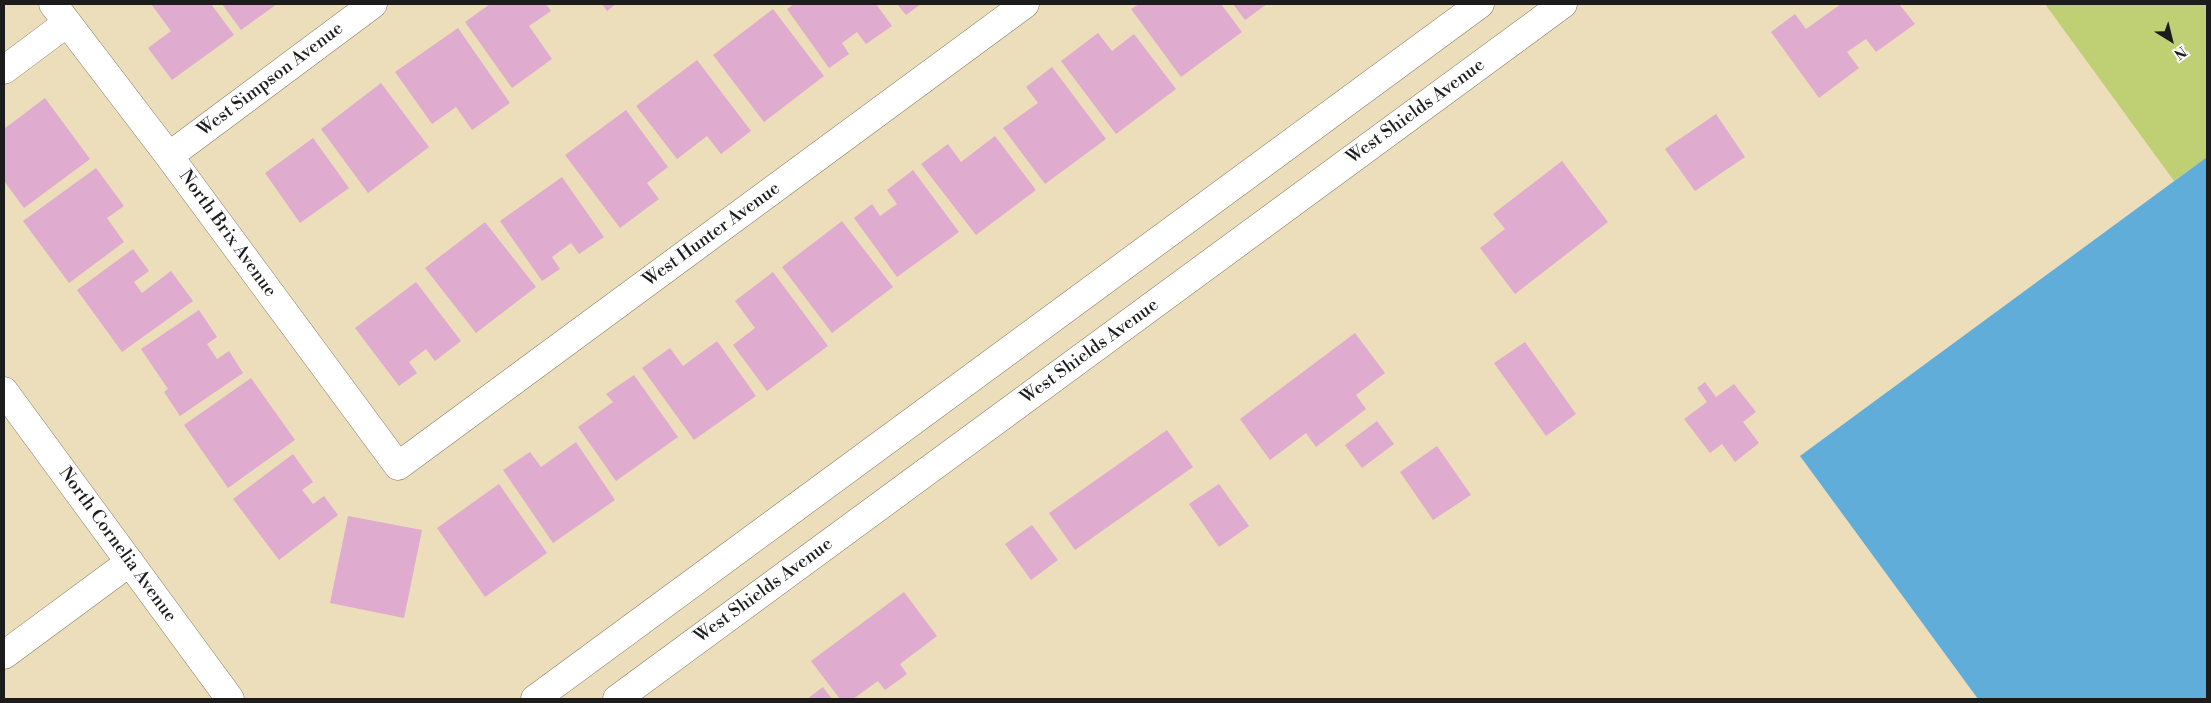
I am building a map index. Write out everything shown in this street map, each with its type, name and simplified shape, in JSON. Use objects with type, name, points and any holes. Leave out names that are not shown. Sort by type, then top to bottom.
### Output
[{"type":"street","name":"West Simpson Avenue","points":[[169,156],[373,4]]},
{"type":"street","name":"West Hunter Avenue","points":[[398,466],[1025,4]]},
{"type":"street","points":[[535,699],[1480,4]]},
{"type":"street","name":"West Shields Avenue","points":[[617,699],[1563,4]]},
{"type":"street","name":"North Brix Avenue","points":[[60,13],[169,156],[398,466]]},
{"type":"street","points":[[4,70],[60,13]]},
{"type":"street","name":"North Cornelia Avenue","points":[[4,392],[230,699]]},
{"type":"street","points":[[4,655],[130,562]]},
{"type":"green space","points":[[2045,4],[2207,4],[2207,157],[2174,181]]},
{"type":"water","points":[[2207,157],[2207,699],[1978,699],[1800,456]]},
{"type":"building","points":[[151,4],[211,4],[234,35],[172,80],[148,48],[171,31]]},
{"type":"building","points":[[222,4],[277,4],[241,30]]},
{"type":"building","points":[[490,4],[546,4],[551,11],[529,26],[552,59],[512,88],[465,22]]},
{"type":"building","points":[[602,4],[616,4],[607,11]]},
{"type":"building","points":[[794,4],[876,4],[892,26],[866,44],[857,32],[842,43],[849,54],[829,68],[787,9]]},
{"type":"building","points":[[897,4],[921,4],[906,15]]},
{"type":"building","points":[[1139,4],[1221,4],[1242,32],[1181,77],[1131,9]]},
{"type":"building","points":[[1233,4],[1267,4],[1245,20]]},
{"type":"building","points":[[1841,4],[1899,4],[1915,24],[1876,52],[1866,39],[1847,52],[1859,68],[1819,98],[1771,32],[1795,14],[1806,29]]},
{"type":"building","points":[[773,9],[824,76],[764,122],[713,55]]},
{"type":"building","points":[[458,28],[510,103],[472,130],[456,107],[432,124],[395,72]]},
{"type":"building","points":[[1098,33],[1112,51],[1134,34],[1176,89],[1116,134],[1061,61]]},
{"type":"building","points":[[697,60],[751,131],[721,154],[707,136],[677,159],[636,106]]},
{"type":"building","points":[[1052,67],[1106,139],[1045,184],[1003,128],[1038,103],[1026,87]]},
{"type":"building","points":[[381,83],[429,147],[368,193],[321,129]]},
{"type":"building","points":[[45,98],[90,159],[24,208],[4,181],[4,129]]},
{"type":"building","points":[[626,110],[668,167],[647,183],[659,199],[620,228],[565,155]]},
{"type":"building","points":[[1716,114],[1745,157],[1695,191],[1665,149]]},
{"type":"building","points":[[995,136],[1036,190],[976,235],[921,164],[948,144],[961,162]]},
{"type":"building","points":[[313,138],[349,188],[300,223],[265,173]]},
{"type":"building","points":[[1562,161],[1608,222],[1515,294],[1480,248],[1505,229],[1493,214]]},
{"type":"building","points":[[96,168],[124,206],[107,218],[124,242],[69,283],[23,221]]},
{"type":"building","points":[[913,170],[959,232],[897,277],[854,218],[872,204],[880,216],[897,204],[887,190]]},
{"type":"building","points":[[562,177],[604,237],[579,254],[571,243],[552,257],[560,269],[542,281],[500,221]]},
{"type":"building","points":[[842,221],[893,287],[832,333],[782,267]]},
{"type":"building","points":[[485,222],[536,287],[476,333],[425,268]]},
{"type":"building","points":[[133,249],[149,271],[134,282],[142,293],[171,271],[193,301],[122,352],[77,290]]},
{"type":"building","points":[[773,272],[828,346],[767,391],[733,345],[755,328],[735,301]]},
{"type":"building","points":[[416,282],[461,341],[435,361],[426,349],[409,362],[417,373],[399,386],[355,328]]},
{"type":"building","points":[[199,310],[217,337],[207,344],[217,359],[229,351],[243,373],[180,416],[164,392],[168,389],[141,349]]},
{"type":"building","points":[[1355,333],[1385,373],[1356,395],[1366,409],[1316,447],[1306,433],[1270,460],[1240,419]]},
{"type":"building","points":[[717,341],[756,396],[694,440],[642,368],[670,348],[683,366]]},
{"type":"building","points":[[1525,342],[1576,414],[1546,436],[1494,363]]},
{"type":"building","points":[[634,375],[678,437],[616,481],[578,427],[613,402],[606,394]]},
{"type":"building","points":[[251,378],[295,440],[228,488],[184,425]]},
{"type":"building","points":[[1705,382],[1716,397],[1734,384],[1756,412],[1743,422],[1759,443],[1735,462],[1722,444],[1710,453],[1684,419],[1707,402],[1697,388]]},
{"type":"building","points":[[1377,421],[1394,444],[1362,468],[1345,445]]},
{"type":"building","points":[[1167,430],[1193,467],[1075,550],[1049,513]]},
{"type":"building","points":[[576,442],[615,500],[553,543],[503,470],[530,452],[541,467]]},
{"type":"building","points":[[1437,446],[1471,495],[1433,520],[1400,472]]},
{"type":"building","points":[[293,454],[313,482],[302,490],[313,504],[324,496],[338,515],[279,560],[233,499]]},
{"type":"building","points":[[499,484],[547,553],[485,597],[437,528]]},
{"type":"building","points":[[1219,484],[1249,526],[1219,547],[1189,504]]},
{"type":"building","points":[[348,516],[422,530],[404,618],[330,603]]},
{"type":"building","points":[[1032,525],[1058,560],[1031,580],[1005,544]]},
{"type":"building","points":[[904,592],[937,636],[900,664],[907,674],[885,690],[878,681],[853,699],[840,699],[811,661]]},
{"type":"building","points":[[823,687],[832,699],[807,699]]}]
